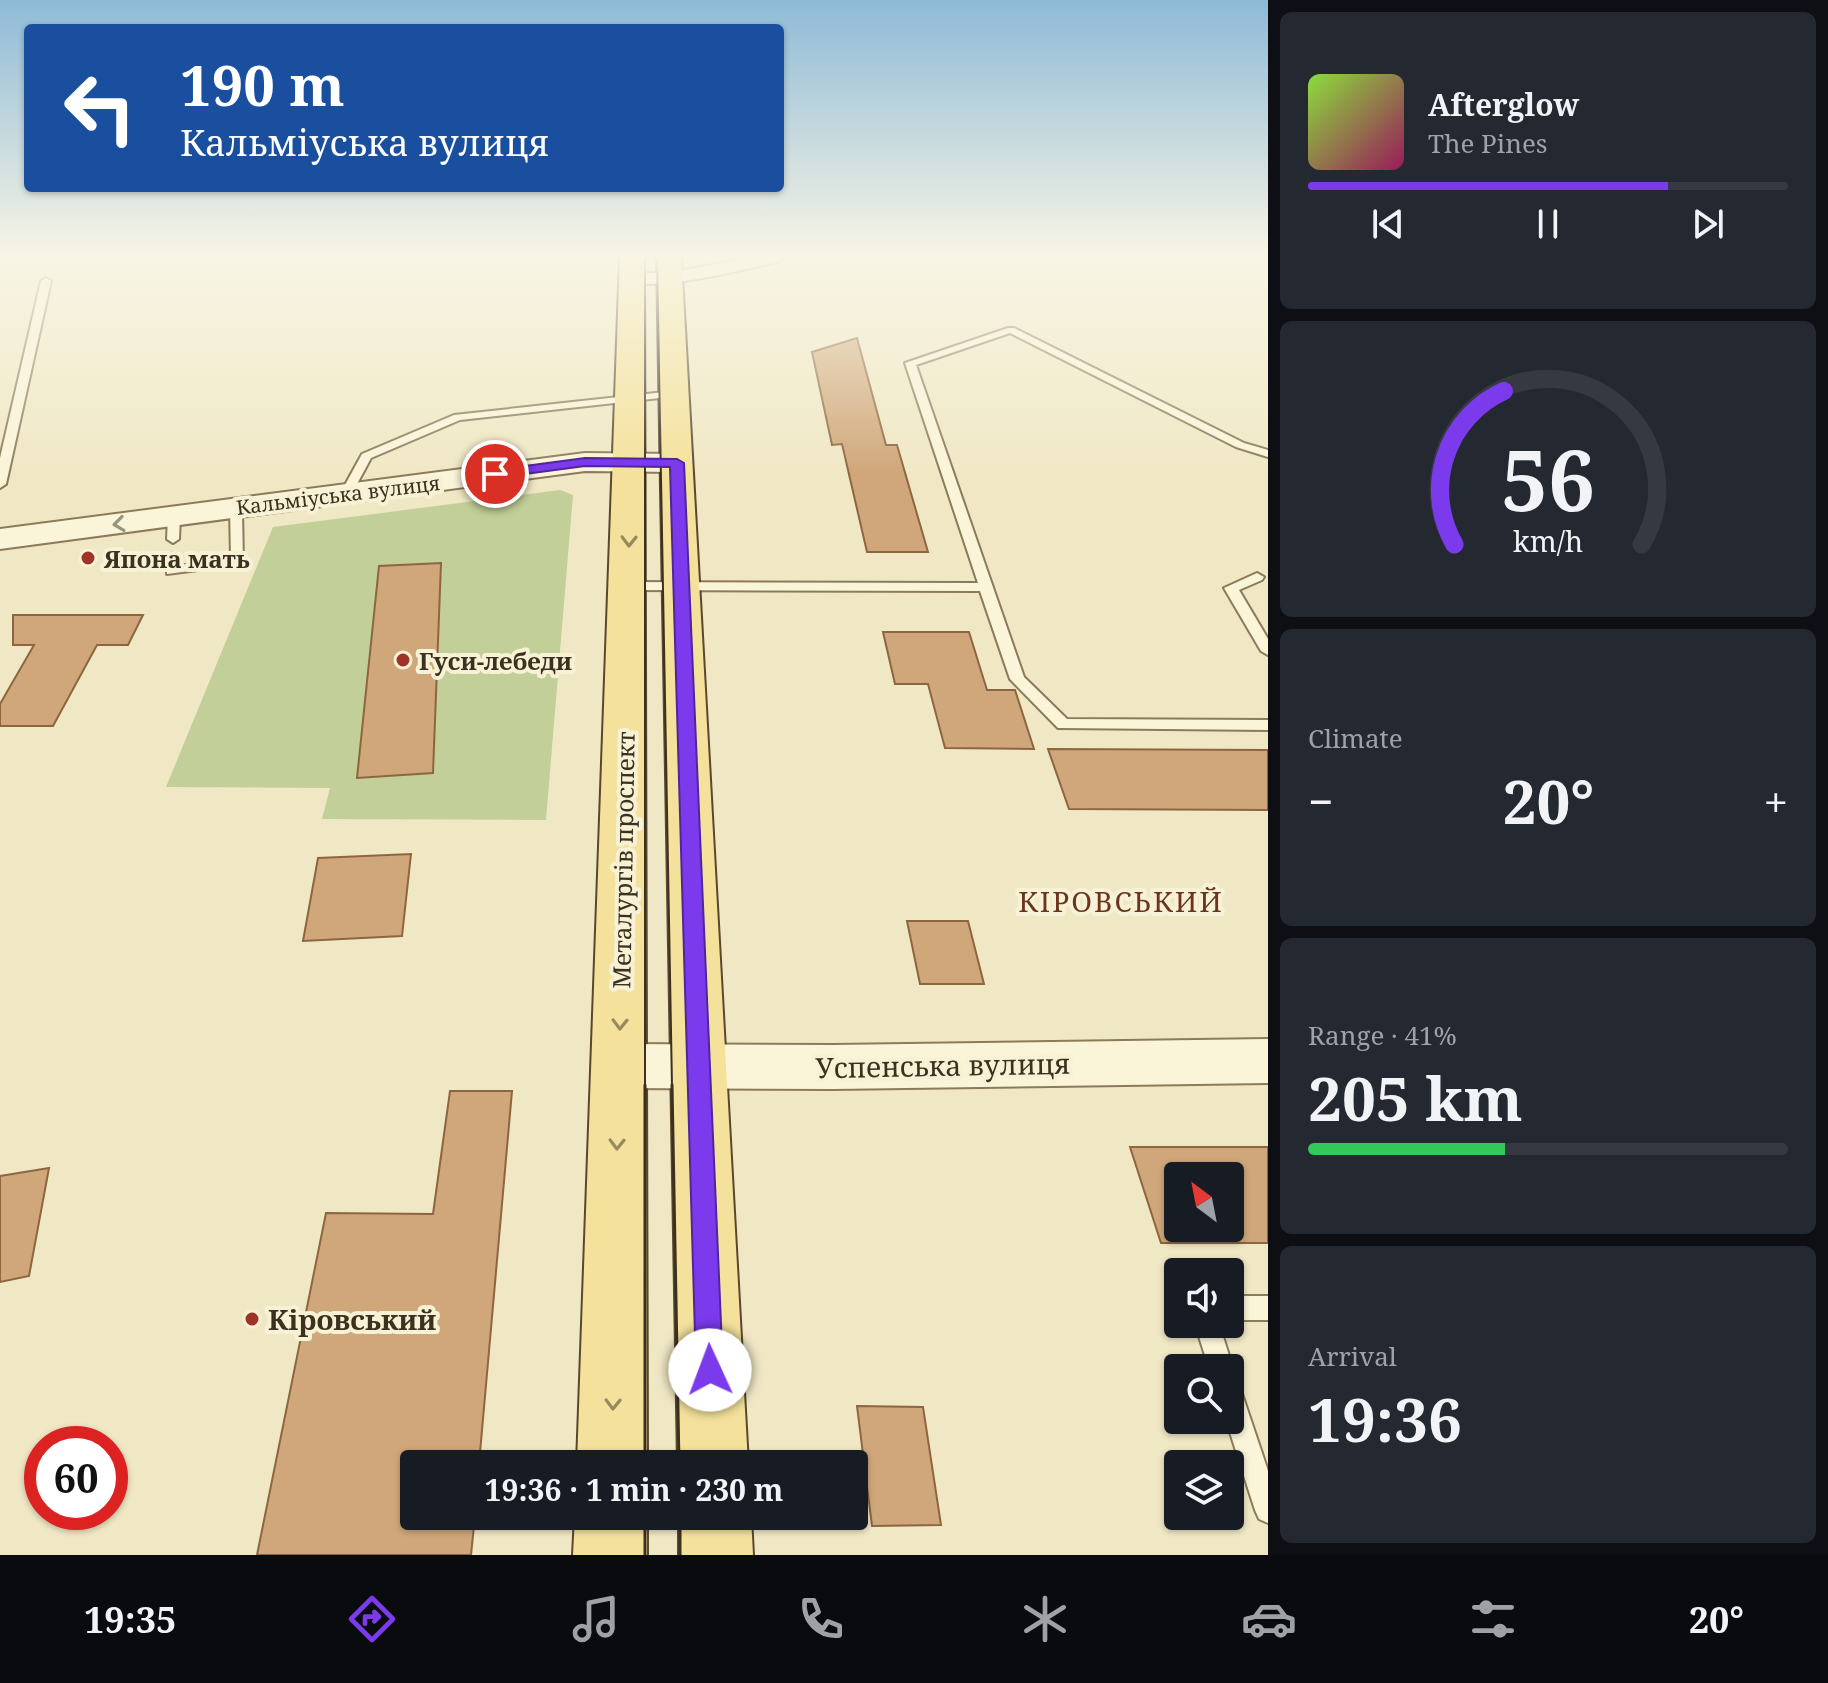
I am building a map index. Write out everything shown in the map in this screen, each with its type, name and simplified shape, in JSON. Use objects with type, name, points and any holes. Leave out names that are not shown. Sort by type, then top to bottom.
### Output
[{"type":"main road","name":"Металургів проспект","points":[[612,1450],[633,330]]},
{"type":"main road","points":[[672,330],[712,1450]]},
{"type":"main road","points":[[610,1555],[611,1530]]},
{"type":"main road","points":[[715,1530],[716,1555]]},
{"type":"street","name":"Кальміуська вулиця","points":[[0,539],[173,528],[236,508],[585,462],[677,463]]},
{"type":"street","name":"Успенська вулиця","points":[[619,1066],[1268,1061]]},
{"type":"lane","points":[[0,484],[35,330]]},
{"type":"lane","points":[[1268,454],[1240,445],[1011,330],[910,363],[1017,679],[1063,724],[1268,725]]},
{"type":"lane","points":[[346,494],[366,456],[458,417],[674,394]]},
{"type":"lane","points":[[172,557],[172,571],[238,561],[236,508]]},
{"type":"lane","points":[[1257,577],[1231,588],[1268,651]]},
{"type":"lane","points":[[628,586],[986,587]]},
{"type":"lane","points":[[1244,1308],[1268,1308]]},
{"type":"lane","points":[[1243,1434],[1268,1510]]},
{"type":"green space","points":[[560,490],[573,495],[546,820],[322,819],[330,788],[166,787],[273,527]]},
{"type":"building","points":[[857,338],[886,445],[897,445],[928,552],[867,552],[842,444],[832,445],[812,352]]},
{"type":"building","points":[[441,563],[433,773],[357,778],[379,566]]},
{"type":"building","points":[[13,615],[143,615],[128,645],[97,645],[53,726],[0,726],[0,704],[34,645],[13,645]]},
{"type":"building","points":[[883,632],[969,632],[987,690],[1015,690],[1034,749],[945,748],[928,684],[895,684]]},
{"type":"building","points":[[1048,749],[1268,750],[1268,810],[1069,809]]},
{"type":"building","points":[[411,854],[402,936],[303,941],[318,858]]},
{"type":"building","points":[[907,921],[968,921],[984,984],[920,984]]},
{"type":"building","points":[[450,1091],[512,1091],[480,1450],[400,1450],[400,1530],[474,1530],[471,1555],[257,1555],[326,1213],[433,1214]]},
{"type":"building","points":[[1130,1147],[1268,1147],[1268,1243],[1161,1243]]},
{"type":"building","points":[[49,1168],[29,1276],[0,1282],[0,1176]]},
{"type":"building","points":[[857,1406],[923,1407],[941,1525],[872,1526],[868,1450],[862,1450]]},
{"type":"tram line","points":[[645,330],[645,1450]]},
{"type":"tram line","points":[[658,330],[672,1087]]},
{"type":"tram line","points":[[672,1085],[679,1450]]},
{"type":"tram line","points":[[645,1530],[645,1555]]},
{"type":"tram line","points":[[680,1530],[680,1555]]},
{"type":"place","name":"Япона мать","points":[[88,558]]},
{"type":"place","name":"Гуси-лебеди","points":[[403,660]]},
{"type":"place","name":"Кіровський","points":[[252,1319]]},
{"type":"district","name":"КІРОВСЬКИЙ","points":[[1121,901]]},
{"type":"route","points":[[495,474],[585,462],[677,463],[710,1370]]}]
